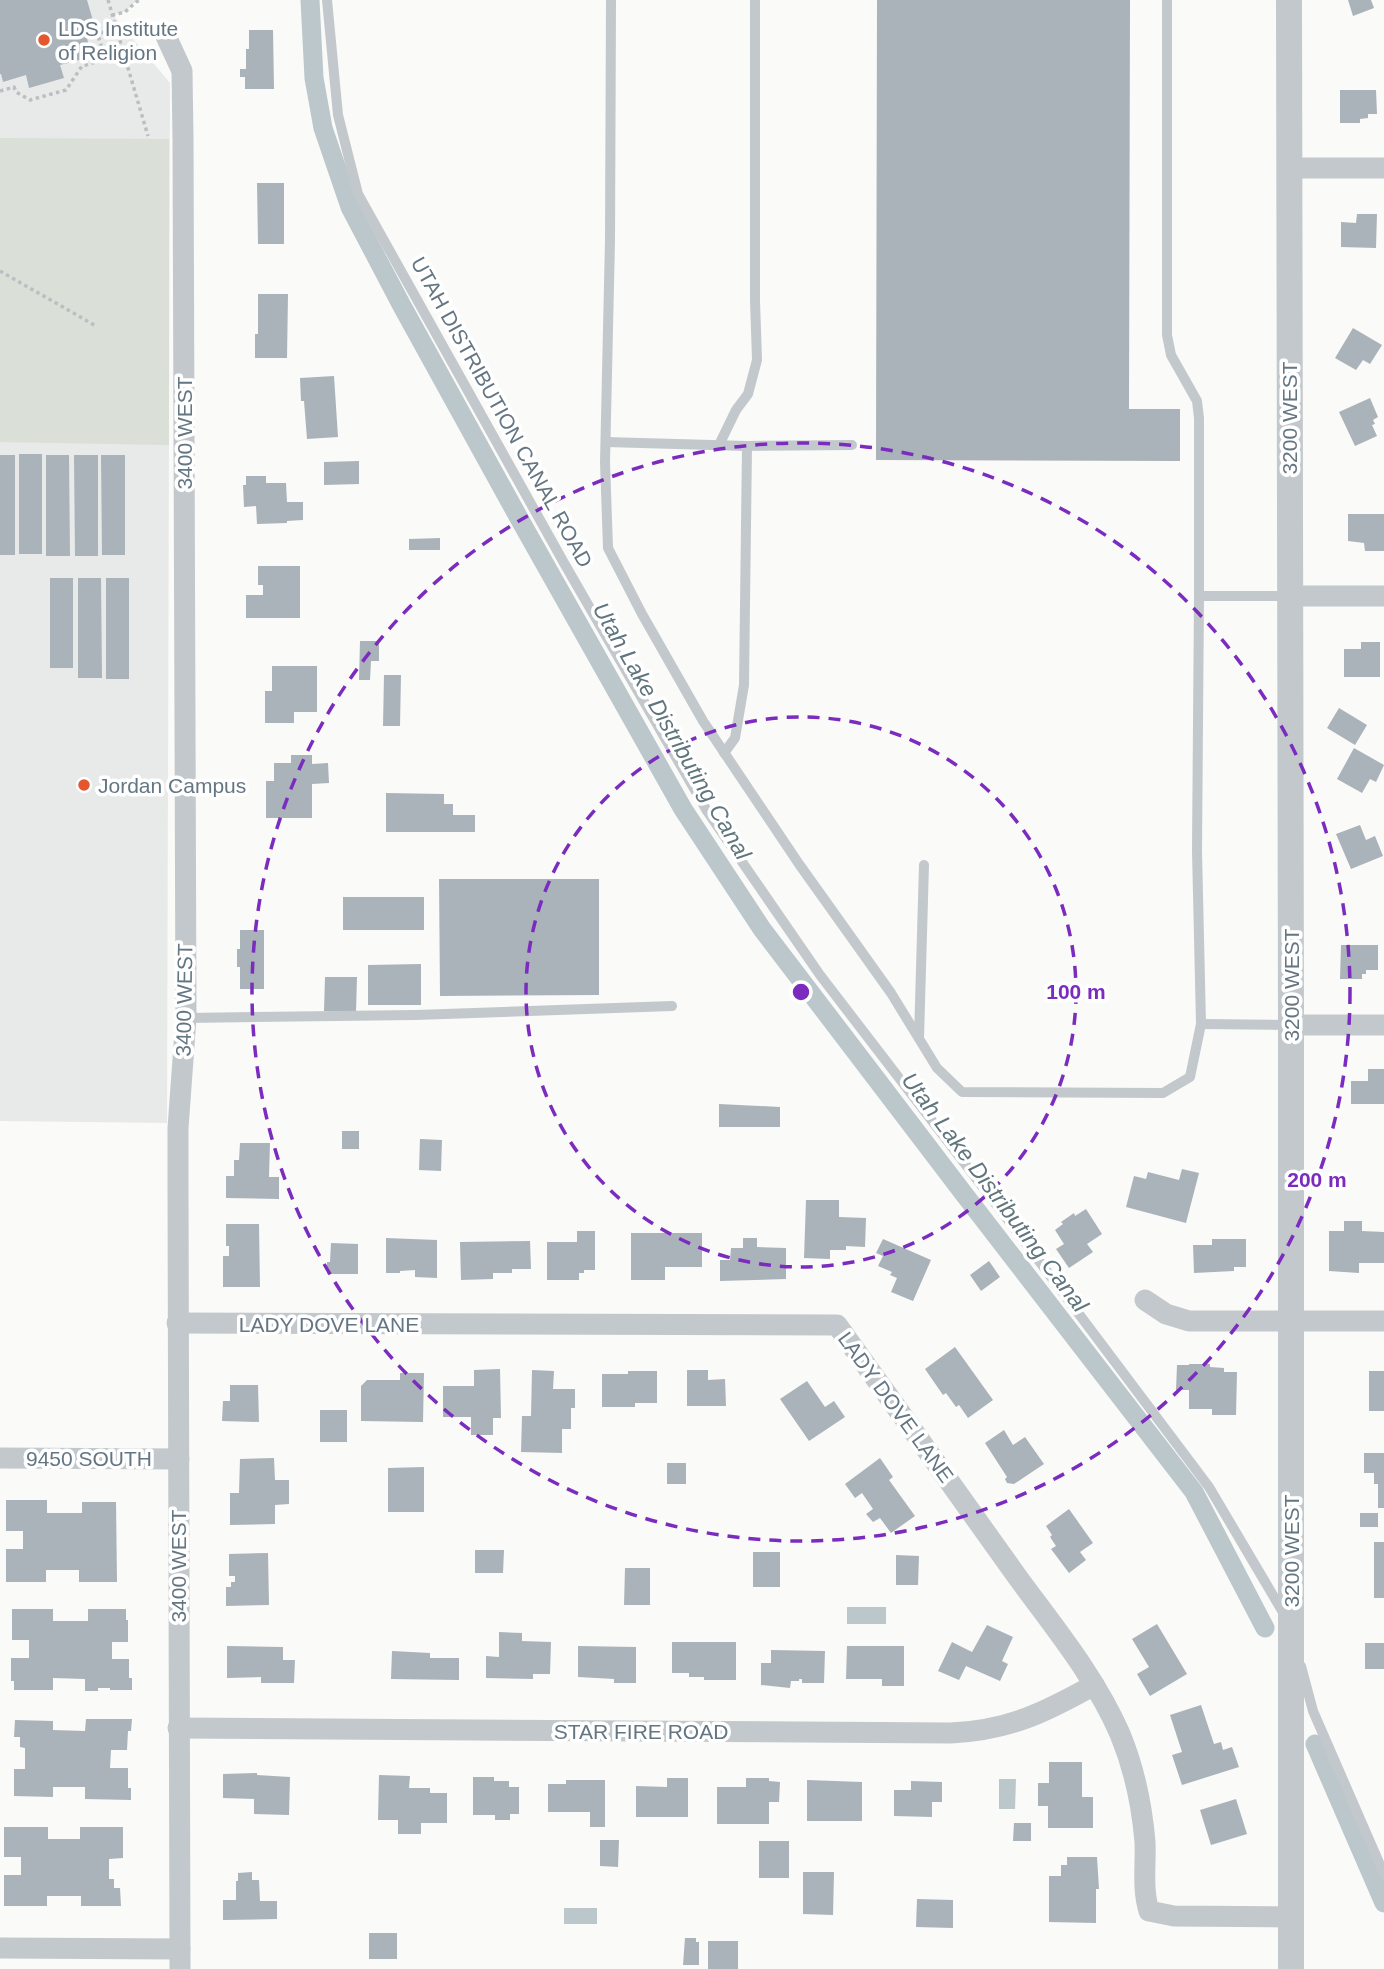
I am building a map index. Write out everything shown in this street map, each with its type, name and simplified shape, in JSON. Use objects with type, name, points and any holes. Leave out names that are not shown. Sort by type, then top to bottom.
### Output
[{"type":"street","name":"3200 WEST","points":[[1289,0],[1291,1969]]},
{"type":"street","name":"3400 WEST","points":[[165,34],[182,71],[186,1018],[178,1128],[180,1959]]},
{"type":"street","points":[[1289,168],[1384,168]]},
{"type":"street","points":[[1289,596],[1384,596]]},
{"type":"street","points":[[1291,1025],[1384,1025]]},
{"type":"street","points":[[1145,1300],[1166,1314],[1189,1321],[1384,1321]]},
{"type":"street","name":"LADY DOVE LANE","points":[[177,1323],[837,1325],[1094,1685],[1120,1735],[1141,1806],[1145,1844],[1145,1892],[1149,1911],[1174,1916],[1291,1917]]},
{"type":"street","name":"9450 SOUTH","points":[[0,1458],[178,1459]]},
{"type":"street","name":"STAR FIRE ROAD","points":[[178,1728],[951,1733],[995,1729],[1017,1723],[1038,1715],[1094,1685]]},
{"type":"street","points":[[0,1948],[180,1959]]},
{"type":"lane","name":"UTAH DISTRIBUTION CANAL ROAD","points":[[327,0],[338,115],[358,194],[564,563],[707,811],[820,975],[1209,1487],[1291,1626],[1312,1709],[1384,1874]]},
{"type":"lane","points":[[611,0],[606,442],[608,548],[703,722],[891,993],[937,1068],[962,1092],[1163,1093],[1190,1077],[1201,1024],[1197,851],[1199,418],[1197,401],[1171,355],[1167,335],[1167,0]]},
{"type":"lane","points":[[719,445],[736,410],[748,394],[757,360],[755,0]]},
{"type":"lane","points":[[606,442],[747,446],[852,445]]},
{"type":"lane","points":[[724,753],[735,738],[744,685],[747,446]]},
{"type":"lane","points":[[1199,596],[1289,596]]},
{"type":"lane","points":[[919,1038],[924,865]]},
{"type":"lane","points":[[186,1018],[416,1015],[671,1006]]},
{"type":"lane","points":[[1201,1024],[1291,1025]]},
{"type":"path","points":[[108,0],[148,136]]},
{"type":"path","points":[[0,91],[14,87],[16,92],[30,100],[66,90],[82,66],[106,59],[99,38],[113,15],[125,12],[141,0]]},
{"type":"path","points":[[0,271],[96,326]]},
{"type":"shaded area","name":"Jordan Campus","points":[[0,0],[141,0],[125,12],[113,15],[170,83],[167,1123],[0,1121]]},
{"type":"shaded area","points":[[0,138],[169,139],[169,445],[0,442]]},
{"type":"shaded area","points":[[847,1607],[886,1607],[886,1624],[847,1624]]},
{"type":"shaded area","points":[[999,1779],[1016,1779],[1015,1809],[999,1809]]},
{"type":"shaded area","points":[[564,1908],[597,1908],[597,1924],[564,1924]]},
{"type":"building","name":"LDS Institute of Religion","points":[[0,0],[87,0],[96,31],[86,33],[89,47],[80,50],[83,59],[60,65],[64,78],[29,88],[26,75],[3,82],[0,74]]},
{"type":"building","points":[[877,0],[1130,0],[1129,409],[1180,409],[1180,461],[876,460]]},
{"type":"building","points":[[1348,0],[1371,0],[1374,8],[1353,16]]},
{"type":"building","points":[[249,30],[273,30],[274,89],[245,89],[245,77],[240,77],[240,69],[246,69]]},
{"type":"building","points":[[1340,90],[1376,90],[1377,114],[1368,114],[1368,118],[1360,119],[1360,123],[1340,123]]},
{"type":"building","points":[[257,183],[284,183],[284,244],[258,244]]},
{"type":"building","points":[[1357,214],[1377,214],[1376,248],[1341,247],[1341,222],[1356,223]]},
{"type":"building","points":[[258,294],[288,294],[287,358],[255,358]]},
{"type":"building","points":[[1353,328],[1382,345],[1370,364],[1363,360],[1356,370],[1335,358]]},
{"type":"building","points":[[334,376],[338,437],[307,439],[300,378]]},
{"type":"building","points":[[1370,398],[1378,417],[1373,420],[1375,424],[1372,425],[1377,436],[1355,446],[1339,412]]},
{"type":"building","points":[[19,454],[42,454],[42,554],[19,554]]},
{"type":"building","points":[[0,455],[15,455],[15,555],[0,555]]},
{"type":"building","points":[[46,455],[69,455],[70,556],[46,556]]},
{"type":"building","points":[[74,455],[98,455],[98,556],[75,556]]},
{"type":"building","points":[[101,455],[125,455],[125,555],[102,555]]},
{"type":"building","points":[[359,461],[359,484],[324,485],[324,462]]},
{"type":"building","points":[[246,476],[266,476],[266,483],[286,483],[287,502],[303,502],[303,520],[257,524],[256,506],[244,507],[243,485],[246,485]]},
{"type":"building","points":[[1348,514],[1384,514],[1384,551],[1365,551],[1364,543],[1348,541]]},
{"type":"building","points":[[440,538],[440,550],[409,550],[409,539]]},
{"type":"building","points":[[258,566],[300,566],[300,618],[246,618],[246,595],[263,595],[263,585],[258,585]]},
{"type":"building","points":[[50,578],[73,578],[73,668],[50,668]]},
{"type":"building","points":[[78,578],[101,578],[102,678],[78,678]]},
{"type":"building","points":[[106,578],[129,578],[129,679],[106,679]]},
{"type":"building","points":[[360,641],[379,641],[379,661],[371,661],[370,680],[359,680]]},
{"type":"building","points":[[1361,642],[1380,642],[1380,677],[1344,677],[1344,649],[1361,649]]},
{"type":"building","points":[[272,666],[317,666],[317,712],[294,712],[294,723],[265,723],[265,691],[272,691]]},
{"type":"building","points":[[384,675],[401,675],[400,726],[383,726]]},
{"type":"building","points":[[1339,708],[1367,725],[1355,745],[1327,728]]},
{"type":"building","points":[[1354,748],[1384,765],[1376,782],[1370,779],[1362,793],[1337,779]]},
{"type":"building","points":[[291,755],[312,755],[312,764],[328,763],[329,783],[312,784],[312,818],[266,818],[266,781],[274,781],[274,763],[291,763]]},
{"type":"building","points":[[386,793],[444,794],[444,804],[453,804],[453,815],[475,815],[475,832],[386,832]]},
{"type":"building","points":[[1360,825],[1366,840],[1375,836],[1383,856],[1351,869],[1336,834]]},
{"type":"building","points":[[439,879],[599,879],[599,995],[440,996]]},
{"type":"building","points":[[343,897],[424,897],[424,930],[343,930]]},
{"type":"building","points":[[240,930],[264,930],[264,989],[240,989],[237,949],[240,949]]},
{"type":"building","points":[[1341,945],[1378,945],[1378,970],[1366,970],[1362,979],[1340,979]]},
{"type":"building","points":[[421,964],[421,1005],[368,1005],[368,965]]},
{"type":"building","points":[[325,977],[357,977],[356,1012],[324,1011]]},
{"type":"building","points":[[1368,1069],[1384,1069],[1384,1104],[1351,1104],[1351,1081],[1368,1081]]},
{"type":"building","points":[[719,1104],[780,1107],[780,1127],[719,1127]]},
{"type":"building","points":[[342,1131],[359,1131],[359,1149],[342,1149]]},
{"type":"building","points":[[420,1139],[442,1140],[441,1171],[419,1170]]},
{"type":"building","points":[[240,1143],[270,1143],[269,1177],[279,1177],[279,1199],[226,1198],[226,1176],[234,1176],[234,1160],[239,1160]]},
{"type":"building","points":[[1182,1169],[1199,1173],[1186,1223],[1126,1207],[1134,1176],[1146,1179],[1148,1172],[1179,1180]]},
{"type":"building","points":[[806,1200],[839,1200],[839,1217],[866,1218],[865,1247],[846,1246],[846,1250],[830,1250],[830,1259],[804,1258]]},
{"type":"building","points":[[1086,1209],[1102,1234],[1087,1244],[1093,1252],[1069,1268],[1056,1249],[1064,1244],[1055,1230],[1074,1213],[1075,1216]]},
{"type":"building","points":[[1344,1221],[1362,1221],[1362,1231],[1384,1232],[1384,1263],[1359,1263],[1359,1273],[1329,1271],[1329,1231],[1344,1231]]},
{"type":"building","points":[[226,1224],[259,1224],[260,1287],[223,1287],[223,1256],[229,1256]]},
{"type":"building","points":[[577,1231],[595,1231],[595,1270],[579,1273],[579,1280],[547,1280],[547,1242],[577,1242]]},
{"type":"building","points":[[631,1233],[702,1233],[702,1267],[665,1267],[665,1280],[631,1280]]},
{"type":"building","points":[[386,1238],[437,1240],[437,1278],[415,1277],[415,1270],[386,1273]]},
{"type":"building","points":[[743,1238],[757,1238],[757,1247],[786,1248],[786,1279],[720,1281],[720,1260],[730,1260],[731,1248],[743,1248]]},
{"type":"building","points":[[883,1239],[931,1260],[913,1301],[891,1292],[897,1278],[890,1275],[892,1272],[878,1266],[883,1256],[876,1253]]},
{"type":"building","points":[[1212,1239],[1246,1239],[1246,1267],[1234,1267],[1234,1271],[1194,1273],[1193,1245],[1212,1245]]},
{"type":"building","points":[[530,1241],[531,1269],[493,1273],[493,1279],[461,1280],[460,1242]]},
{"type":"building","points":[[331,1243],[358,1244],[358,1274],[327,1274]]},
{"type":"building","points":[[989,1261],[1000,1277],[981,1291],[970,1275]]},
{"type":"building","points":[[955,1347],[993,1400],[968,1418],[946,1393],[943,1395],[925,1369]]},
{"type":"building","points":[[1210,1364],[1210,1367],[1224,1368],[1224,1372],[1237,1372],[1236,1415],[1212,1415],[1212,1409],[1189,1409],[1189,1390],[1176,1390],[1177,1365]]},
{"type":"building","points":[[500,1369],[501,1418],[493,1418],[493,1435],[471,1435],[471,1417],[443,1417],[443,1386],[474,1386],[474,1370]]},
{"type":"building","points":[[532,1370],[554,1371],[553,1389],[575,1389],[571,1429],[562,1429],[562,1453],[521,1452],[522,1416],[531,1416]]},
{"type":"building","points":[[687,1370],[708,1370],[708,1380],[725,1379],[726,1406],[687,1406]]},
{"type":"building","points":[[628,1371],[657,1371],[657,1403],[635,1403],[635,1407],[602,1407],[602,1374],[628,1374]]},
{"type":"building","points":[[1369,1371],[1384,1371],[1384,1411],[1369,1411]]},
{"type":"building","points":[[400,1373],[424,1373],[423,1422],[361,1421],[361,1386],[367,1380],[400,1380]]},
{"type":"building","points":[[807,1381],[825,1407],[834,1401],[845,1417],[809,1441],[780,1399]]},
{"type":"building","points":[[230,1385],[258,1385],[259,1422],[222,1421],[223,1401],[230,1401]]},
{"type":"building","points":[[320,1410],[347,1410],[347,1442],[320,1442]]},
{"type":"building","points":[[1004,1430],[1013,1445],[1025,1437],[1044,1464],[1014,1484],[1007,1483],[1007,1477],[985,1443]]},
{"type":"building","points":[[1364,1453],[1384,1453],[1384,1508],[1378,1508],[1378,1484],[1374,1484],[1374,1473],[1364,1473]]},
{"type":"building","points":[[274,1458],[275,1480],[289,1480],[289,1504],[275,1505],[275,1524],[230,1525],[230,1493],[239,1493],[240,1459]]},
{"type":"building","points":[[880,1458],[893,1477],[889,1480],[915,1516],[891,1533],[880,1518],[873,1522],[866,1514],[873,1509],[862,1493],[855,1498],[845,1484]]},
{"type":"building","points":[[667,1463],[686,1463],[686,1484],[667,1484]]},
{"type":"building","points":[[424,1467],[424,1512],[388,1512],[388,1468]]},
{"type":"building","points":[[6,1500],[47,1500],[47,1513],[82,1513],[82,1502],[116,1502],[117,1582],[79,1582],[79,1570],[46,1570],[46,1582],[6,1582],[6,1549],[23,1549],[23,1531],[6,1531]]},
{"type":"building","points":[[1069,1509],[1093,1543],[1080,1552],[1086,1560],[1069,1573],[1051,1549],[1056,1546],[1046,1526]]},
{"type":"building","points":[[1360,1513],[1378,1513],[1378,1527],[1360,1527]]},
{"type":"building","points":[[1374,1542],[1384,1542],[1384,1598],[1374,1598]]},
{"type":"building","points":[[475,1550],[504,1550],[503,1573],[475,1573]]},
{"type":"building","points":[[753,1552],[780,1552],[780,1587],[753,1587]]},
{"type":"building","points":[[268,1553],[269,1605],[226,1606],[226,1587],[231,1587],[231,1582],[235,1582],[235,1576],[229,1576],[229,1554]]},
{"type":"building","points":[[896,1555],[919,1556],[918,1585],[896,1585]]},
{"type":"building","points":[[625,1568],[650,1568],[650,1605],[624,1605]]},
{"type":"building","points":[[12,1609],[53,1609],[53,1621],[88,1621],[88,1609],[126,1609],[128,1642],[112,1642],[112,1659],[129,1659],[132,1690],[98,1688],[98,1691],[85,1691],[85,1679],[53,1678],[53,1690],[14,1690],[14,1681],[11,1681],[11,1658],[29,1658],[29,1640],[12,1640]]},
{"type":"building","points":[[1157,1624],[1187,1674],[1150,1696],[1137,1674],[1149,1667],[1132,1639]]},
{"type":"building","points":[[987,1625],[1013,1637],[1002,1661],[1008,1664],[1000,1681],[966,1666],[959,1680],[938,1671],[952,1642],[972,1652]]},
{"type":"building","points":[[499,1632],[522,1633],[522,1641],[551,1642],[550,1674],[533,1674],[533,1679],[486,1678],[486,1656],[499,1657]]},
{"type":"building","points":[[672,1642],[736,1642],[736,1680],[704,1680],[704,1677],[689,1677],[689,1673],[672,1673]]},
{"type":"building","points":[[1365,1643],[1384,1643],[1384,1669],[1365,1669]]},
{"type":"building","points":[[227,1646],[283,1647],[283,1660],[295,1660],[294,1683],[261,1683],[261,1677],[227,1678]]},
{"type":"building","points":[[578,1646],[636,1647],[636,1683],[614,1683],[614,1679],[578,1677]]},
{"type":"building","points":[[847,1646],[904,1646],[904,1686],[882,1686],[882,1679],[846,1679]]},
{"type":"building","points":[[771,1650],[825,1651],[824,1683],[802,1683],[802,1679],[799,1679],[791,1681],[790,1688],[761,1685],[761,1663],[771,1663]]},
{"type":"building","points":[[392,1651],[430,1653],[430,1658],[459,1658],[459,1680],[391,1679]]},
{"type":"building","points":[[1201,1705],[1214,1744],[1221,1742],[1223,1750],[1232,1747],[1239,1767],[1182,1785],[1172,1755],[1182,1752],[1170,1715]]},
{"type":"building","points":[[86,1719],[132,1719],[127,1750],[111,1750],[110,1768],[128,1768],[131,1800],[85,1799],[85,1787],[53,1787],[53,1797],[14,1796],[14,1769],[25,1769],[25,1748],[20,1747],[20,1737],[14,1737],[15,1720],[53,1721],[53,1730],[85,1731]]},
{"type":"building","points":[[1049,1762],[1082,1762],[1082,1797],[1093,1797],[1093,1828],[1048,1828],[1048,1806],[1038,1806],[1038,1783],[1049,1783]]},
{"type":"building","points":[[257,1773],[290,1777],[289,1815],[254,1814],[254,1799],[223,1798],[223,1774]]},
{"type":"building","points":[[379,1775],[410,1776],[409,1788],[430,1788],[430,1793],[447,1793],[447,1823],[421,1823],[421,1834],[398,1834],[398,1820],[378,1820]]},
{"type":"building","points":[[473,1777],[494,1777],[494,1781],[509,1781],[509,1787],[519,1787],[519,1814],[510,1814],[510,1820],[495,1820],[495,1815],[473,1815]]},
{"type":"building","points":[[667,1778],[688,1778],[688,1817],[636,1817],[636,1786],[667,1787]]},
{"type":"building","points":[[746,1778],[769,1778],[769,1781],[780,1782],[779,1802],[769,1802],[769,1824],[717,1824],[717,1787],[746,1787]]},
{"type":"building","points":[[566,1780],[605,1780],[605,1827],[590,1827],[590,1812],[548,1812],[548,1784],[566,1784]]},
{"type":"building","points":[[807,1780],[862,1782],[862,1821],[807,1821]]},
{"type":"building","points":[[911,1781],[942,1782],[942,1802],[932,1802],[932,1817],[894,1816],[894,1790],[911,1790]]},
{"type":"building","points":[[1236,1799],[1247,1834],[1211,1845],[1200,1810]]},
{"type":"building","points":[[1014,1823],[1031,1823],[1031,1841],[1013,1841]]},
{"type":"building","points":[[4,1827],[48,1827],[48,1839],[80,1839],[80,1827],[123,1827],[123,1858],[109,1859],[109,1879],[114,1879],[114,1888],[120,1888],[121,1906],[81,1906],[81,1896],[47,1896],[47,1906],[4,1906],[4,1875],[21,1875],[21,1857],[4,1857]]},
{"type":"building","points":[[600,1840],[619,1840],[618,1867],[600,1866]]},
{"type":"building","points":[[759,1841],[789,1841],[789,1878],[759,1878]]},
{"type":"building","points":[[1067,1857],[1097,1857],[1099,1889],[1096,1889],[1096,1923],[1049,1922],[1049,1876],[1061,1876],[1061,1865],[1067,1865]]},
{"type":"building","points":[[252,1872],[252,1880],[259,1880],[260,1901],[277,1901],[277,1919],[223,1920],[223,1900],[236,1900],[238,1873]]},
{"type":"building","points":[[803,1872],[834,1872],[833,1915],[803,1914]]},
{"type":"building","points":[[917,1899],[953,1900],[953,1928],[916,1927]]},
{"type":"building","points":[[369,1933],[397,1933],[397,1959],[369,1959]]},
{"type":"building","points":[[685,1938],[696,1938],[696,1942],[699,1942],[699,1965],[683,1965]]},
{"type":"building","points":[[708,1941],[738,1941],[738,1969],[708,1969]]},
{"type":"waterway","name":"Utah Lake Distributing Canal","points":[[310,0],[314,78],[323,128],[350,207],[520,520],[683,809],[762,929],[1194,1492],[1265,1628]]},
{"type":"waterway","name":"Utah Lake Distributing Canal","points":[[1315,1744],[1384,1903]]},
{"type":"place","name":"LDS Institute of Religion","points":[[44,40]]},
{"type":"place","name":"Jordan Campus","points":[[84,785]]}]
